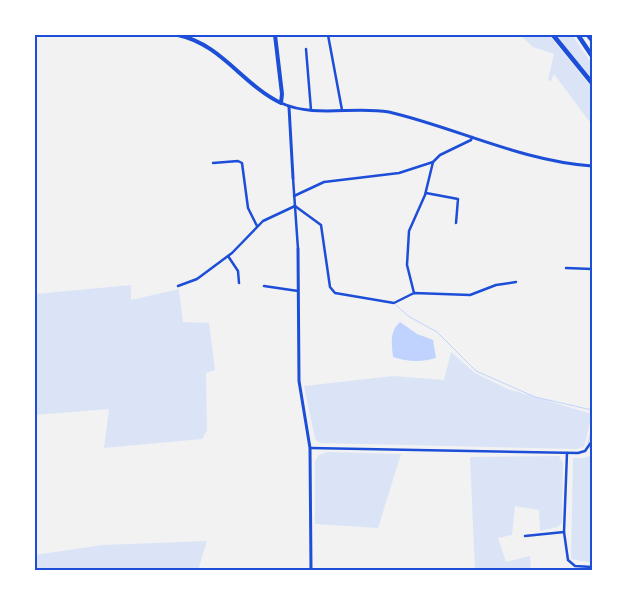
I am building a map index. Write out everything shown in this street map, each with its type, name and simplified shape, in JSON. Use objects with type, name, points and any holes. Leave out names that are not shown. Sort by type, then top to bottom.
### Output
[{"type":"highway","points":[[554,35],[592,83]]},
{"type":"highway","points":[[578,35],[592,56]]},
{"type":"highway","points":[[588,35],[592,40]]},
{"type":"main road","points":[[178,35],[206,46],[265,94],[280,103],[282,94],[275,35]]},
{"type":"street","points":[[328,35],[342,110]]},
{"type":"street","points":[[306,49],[312,110]]},
{"type":"street","points":[[280,103],[289,107],[312,110],[389,112],[534,157],[592,166]]},
{"type":"street","points":[[289,107],[298,249],[300,381],[310,448],[311,570]]},
{"type":"street","points":[[294,196],[324,182],[400,173],[433,162],[440,155],[472,138]]},
{"type":"street","points":[[213,162],[238,160],[242,163],[248,208],[257,226]]},
{"type":"street","points":[[414,294],[407,265],[409,231],[426,193],[433,162]]},
{"type":"street","points":[[426,193],[458,199],[456,223]]},
{"type":"street","points":[[178,286],[197,279],[228,256],[257,226],[295,206]]},
{"type":"street","points":[[295,206],[321,225],[330,287],[335,293],[394,303],[414,294],[470,294],[496,285],[516,282]]},
{"type":"street","points":[[228,256],[238,271],[238,283]]},
{"type":"street","points":[[566,268],[592,269]]},
{"type":"street","points":[[264,286],[298,291]]},
{"type":"street","points":[[310,448],[567,453],[585,451],[592,441]]},
{"type":"street","points":[[567,453],[564,532],[568,560],[575,566],[592,567]]},
{"type":"street","points":[[525,536],[564,532]]},
{"type":"shaded area","points":[[520,35],[549,35],[592,88],[592,125],[554,74],[551,81],[548,80],[554,54],[533,47]]},
{"type":"shaded area","points":[[556,35],[572,35],[592,64],[592,80]]},
{"type":"shaded area","points":[[131,285],[131,300],[179,289],[183,322],[209,323],[215,370],[206,373],[207,430],[202,439],[104,448],[109,409],[35,415],[35,294]]},
{"type":"shaded area","points":[[451,352],[475,373],[508,389],[592,414],[584,447],[576,449],[320,443],[315,439],[304,386],[393,376],[444,380]]},
{"type":"shaded area","points":[[327,452],[401,454],[378,528],[315,524],[315,461],[319,455]]},
{"type":"shaded area","points":[[592,455],[592,563],[571,559],[573,458],[584,458]]},
{"type":"shaded area","points":[[559,456],[563,463],[562,523],[558,527],[540,531],[539,510],[515,506],[512,535],[498,538],[506,562],[530,556],[531,570],[475,570],[470,457]]},
{"type":"shaded area","points":[[207,541],[198,570],[35,570],[35,555],[102,545]]},
{"type":"water","points":[[400,322],[417,334],[433,340],[436,358],[415,361],[393,357],[393,334]]},
{"type":"waterway","points":[[396,305],[408,316],[437,332],[476,371],[535,397],[592,410]]},
{"type":"waterway","points":[[588,443],[592,429]]},
{"type":"waterway","points":[[592,451],[592,456]]}]
